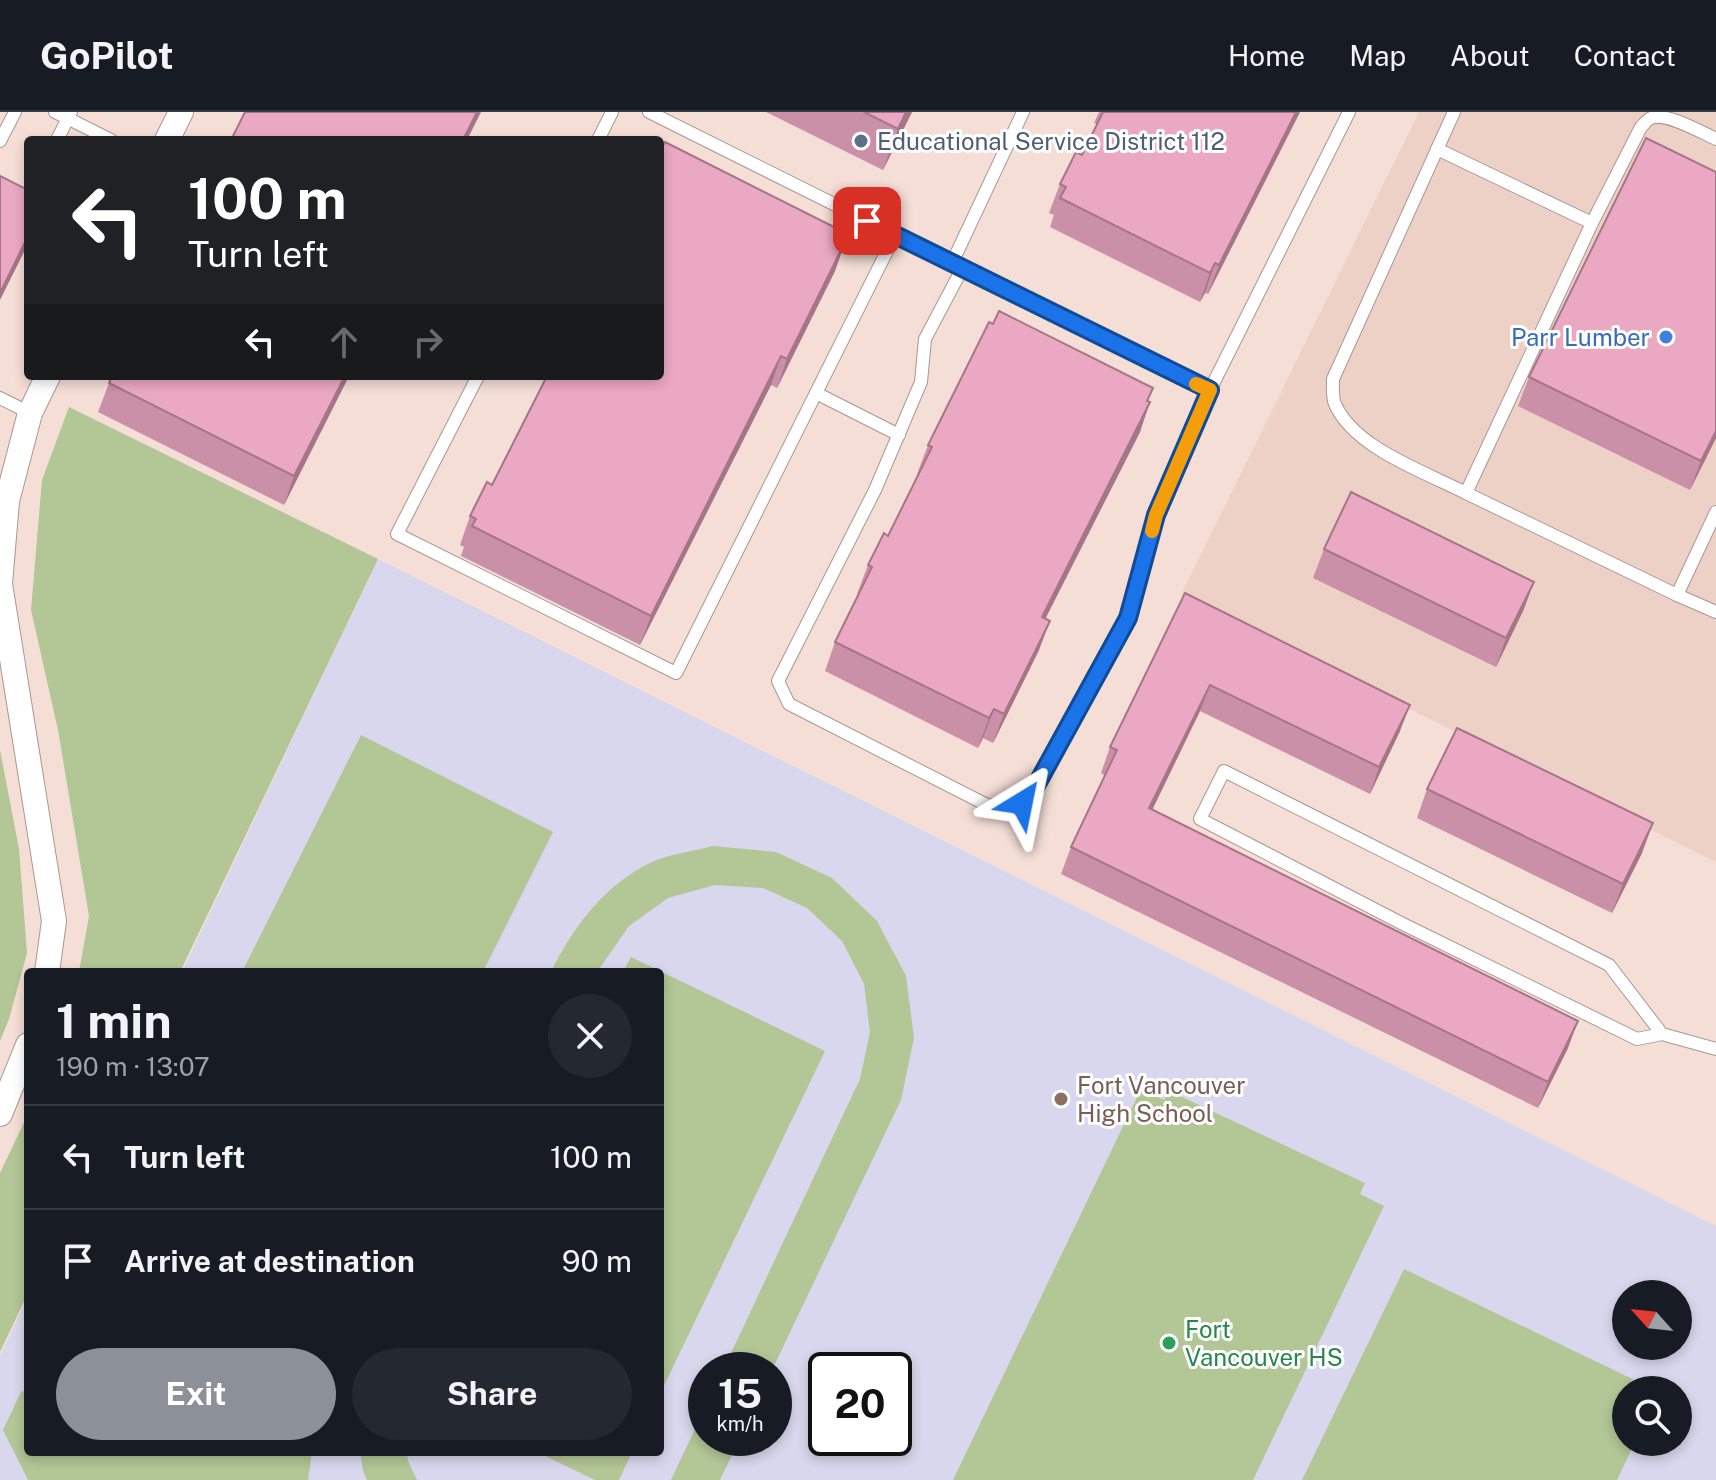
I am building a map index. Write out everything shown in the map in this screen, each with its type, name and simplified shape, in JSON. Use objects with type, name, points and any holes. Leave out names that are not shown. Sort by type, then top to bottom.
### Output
[{"type":"street","points":[[169,136],[181,112]]},
{"type":"street","points":[[46,380],[30,413],[7,501],[0,584],[54,921],[48,968]]},
{"type":"street","points":[[0,1114],[24,1055]]},
{"type":"lane","points":[[0,141],[15,112]]},
{"type":"lane","points":[[55,112],[70,115],[104,136]]},
{"type":"lane","points":[[600,136],[612,112]]},
{"type":"lane","points":[[649,112],[1210,390]]},
{"type":"lane","points":[[1023,112],[925,339],[921,382],[899,435],[875,490],[778,681],[789,704],[987,805],[1007,806],[1022,803],[1032,793],[1128,618],[1156,515],[1210,390],[1349,112]]},
{"type":"lane","points":[[1454,112],[1333,379],[1334,402],[1366,442],[1716,612]]},
{"type":"lane","points":[[59,136],[70,115]]},
{"type":"lane","points":[[1466,493],[1592,223],[1641,127],[1651,117],[1661,115],[1716,139]]},
{"type":"lane","points":[[1437,149],[1592,223]]},
{"type":"lane","points":[[476,380],[397,534],[676,673],[895,235]]},
{"type":"lane","points":[[816,393],[899,435]]},
{"type":"lane","points":[[0,398],[30,413]]},
{"type":"lane","points":[[1677,595],[1716,512]]},
{"type":"lane","points":[[1662,1034],[1609,965],[1224,771],[1200,819],[1403,924],[1637,1039],[1662,1034],[1716,1049]]},
{"type":"shaded area","points":[[1419,112],[1716,112],[1716,862],[1181,595]]},
{"type":"shaded area","name":"Fort Vancouver High School","points":[[378,559],[1716,1226],[1716,1480],[0,1480],[0,1356],[24,1305],[24,1456],[664,1456],[664,968],[184,968]]},
{"type":"green space","points":[[69,407],[378,559],[182,968],[80,968],[89,916],[58,730],[31,610],[42,480]]},
{"type":"green space","points":[[361,735],[553,832],[485,968],[244,968]]},
{"type":"green space","points":[[0,750],[19,849],[27,953],[0,1041]]},
{"type":"green space","points":[[713,846],[776,852],[832,878],[877,921],[906,976],[914,1038],[901,1100],[781,1352],[731,1352],[860,1079],[870,1032],[864,984],[842,941],[807,908],[763,888],[715,885],[668,898],[629,926],[600,968],[553,968],[569,939],[592,908],[619,882],[659,859]]},
{"type":"green space","points":[[631,957],[654,968],[625,968]]},
{"type":"green space","points":[[664,973],[825,1051],[664,1386]]},
{"type":"green space","name":"Fort Vancouver HS","points":[[1141,1089],[1164,1100],[1169,1091],[1365,1183],[1360,1194],[1384,1206],[1253,1480],[953,1480]]},
{"type":"green space","points":[[24,1122],[24,1301],[0,1352],[0,1173]]},
{"type":"green space","name":"Fort Vancouver HS","points":[[1404,1269],[1626,1376],[1612,1376],[1612,1456],[1628,1456],[1617,1480],[1302,1480]]},
{"type":"green space","points":[[24,1391],[24,1456],[311,1456],[308,1480],[28,1480],[3,1430]]},
{"type":"green space","points":[[688,1444],[688,1456],[731,1456],[720,1480],[671,1480]]},
{"type":"green space","points":[[361,1456],[407,1456],[417,1480],[367,1480]]},
{"type":"green space","points":[[545,1456],[630,1456],[619,1480],[595,1480]]},
{"type":"building","points":[[245,112],[477,112],[465,136],[233,136]]},
{"type":"building","points":[[864,112],[906,112],[898,129]]},
{"type":"building","points":[[1103,112],[1296,112],[1219,265],[1215,263],[1210,273],[1060,198],[1066,187],[1060,184],[1076,152],[1082,155]]},
{"type":"building","points":[[1646,138],[1716,172],[1716,431],[1701,461],[1529,377]]},
{"type":"building","points":[[664,144],[844,232],[840,239],[845,242],[787,359],[781,356],[651,616],[472,526],[476,519],[470,516],[487,482],[492,485],[545,380],[664,380]]},
{"type":"building","points":[[0,176],[24,188],[24,244],[0,293]]},
{"type":"building","points":[[999,311],[1153,388],[1147,401],[1150,402],[1042,617],[1050,621],[1004,714],[994,709],[989,718],[835,642],[872,567],[868,565],[884,533],[888,536],[932,447],[928,445],[989,322],[993,324]]},
{"type":"building","points":[[110,380],[343,380],[294,476],[109,383]]},
{"type":"building","points":[[1351,492],[1534,582],[1506,638],[1324,549]]},
{"type":"building","points":[[1185,593],[1410,705],[1379,767],[1210,685],[1149,808],[1578,1021],[1548,1082],[1071,847],[1117,750],[1110,747]]},
{"type":"building","points":[[1457,728],[1653,823],[1623,884],[1427,789]]},
{"type":"slow traffic","points":[[1152,531],[1210,390],[1196,384]]},
{"type":"place","name":"Educational Service District 112","points":[[861,141]]},
{"type":"place","name":"Parr Lumber","points":[[1666,337]]},
{"type":"place","name":"Fort Vancouver High School","points":[[1061,1099]]},
{"type":"place","name":"Fort Vancouver HS","points":[[1169,1343]]},
{"type":"route","points":[[867,221],[1210,390],[1156,515],[1128,618],[1032,793],[1022,803]]}]
